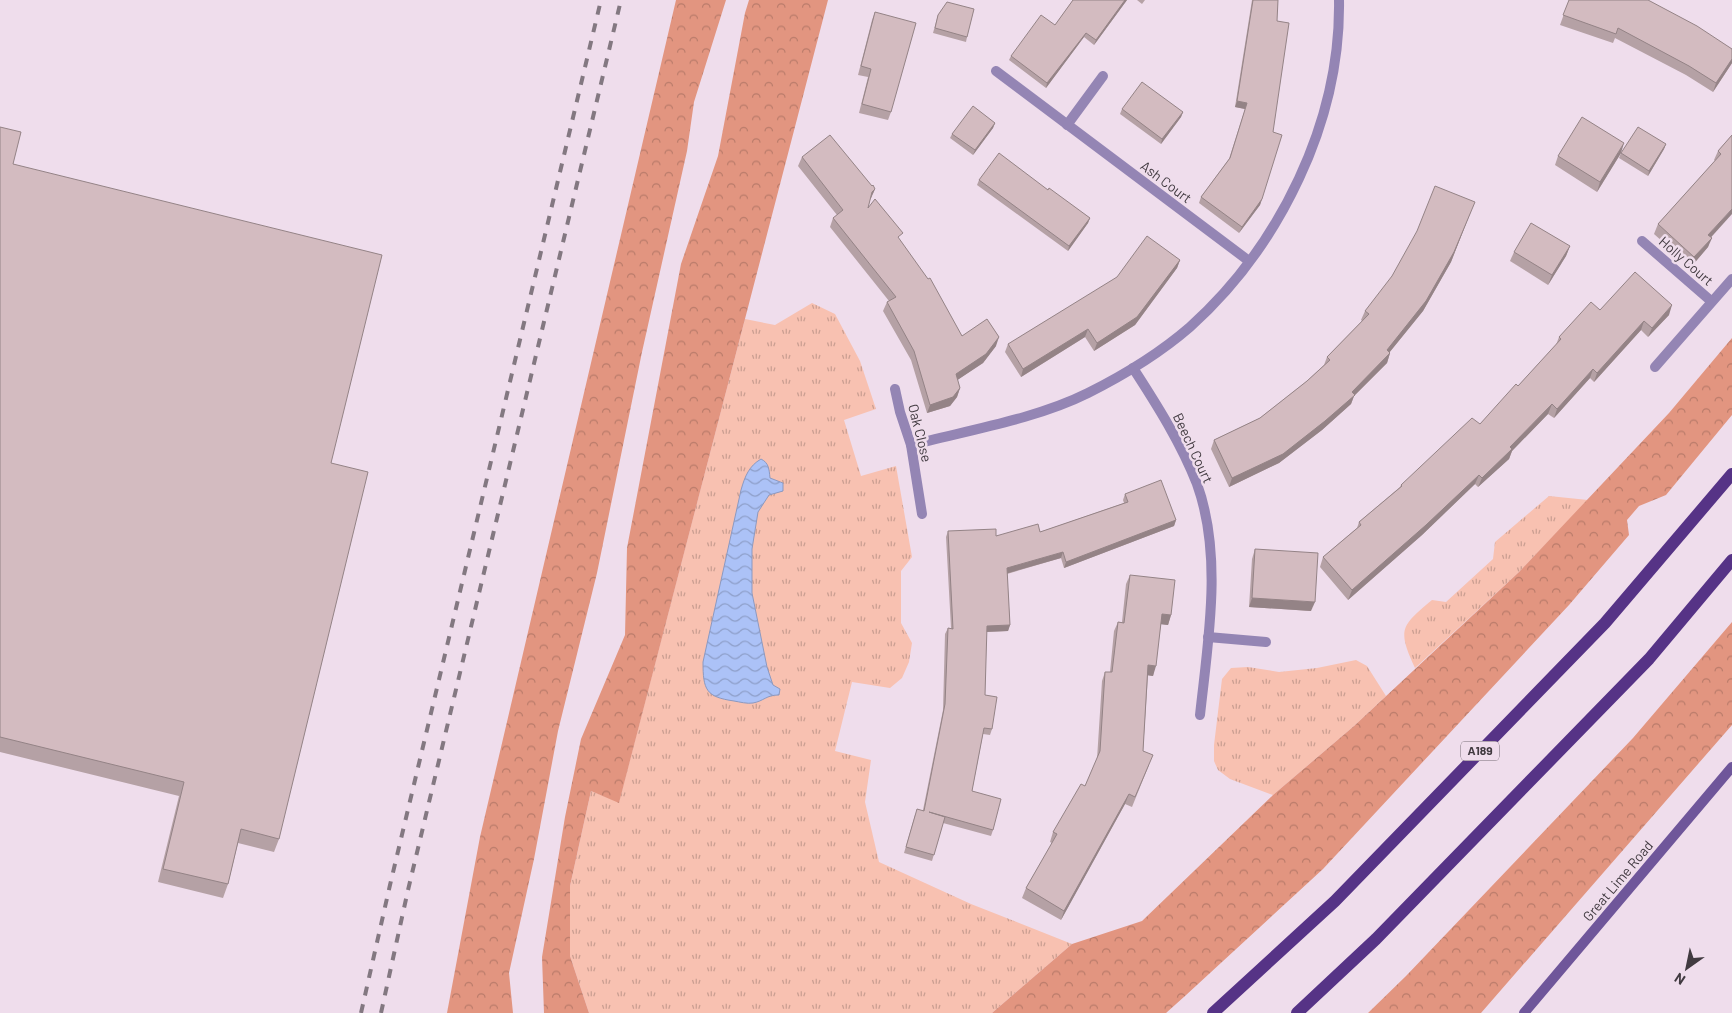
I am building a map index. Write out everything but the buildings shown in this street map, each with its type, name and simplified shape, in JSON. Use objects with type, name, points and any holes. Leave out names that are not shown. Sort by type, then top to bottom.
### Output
[{"type":"main road","name":"A189","points":[[1213,1013],[1335,901],[1605,623],[1732,474]]},
{"type":"main road","points":[[1297,1013],[1376,939],[1649,659],[1732,560]]},
{"type":"main road","name":"Great Lime Road","points":[[1524,1013],[1732,767]]},
{"type":"street","points":[[911,445],[1031,415],[1087,393],[1133,368],[1189,327],[1223,292],[1249,261],[1286,204],[1315,141],[1335,63],[1340,24],[1339,0]]},
{"type":"street","name":"Ash Court","points":[[996,72],[1249,261]]},
{"type":"street","points":[[1067,125],[1103,76]]},
{"type":"street","name":"Holly Court","points":[[1642,241],[1711,301]]},
{"type":"street","name":"Holly Court","points":[[1655,367],[1732,279]]},
{"type":"street","name":"Beech Court","points":[[1133,368],[1168,423],[1185,455],[1204,511],[1211,571],[1211,607],[1200,715]]},
{"type":"street","name":"Oak Close","points":[[895,389],[900,412],[911,445],[922,514]]},
{"type":"street","points":[[1208,637],[1266,642]]},
{"type":"green space","points":[[676,0],[726,0],[694,102],[687,151],[642,352],[597,573],[558,731],[534,859],[509,973],[513,1013],[447,1013],[480,837]]},
{"type":"green space","points":[[749,0],[828,0],[619,803],[591,791],[570,886],[570,956],[589,1013],[544,1013],[542,957],[565,817],[581,739],[625,635],[627,548],[681,264],[718,156]]},
{"type":"green space","points":[[812,303],[835,314],[860,361],[876,409],[844,420],[861,476],[896,466],[912,557],[901,571],[901,623],[912,643],[909,662],[902,678],[890,688],[852,682],[835,751],[871,760],[865,802],[879,862],[971,904],[1072,944],[992,1013],[589,1013],[570,956],[570,886],[591,791],[619,802],[745,319],[775,325]]},
{"type":"green space","points":[[1732,338],[1732,415],[1666,495],[1639,506],[1627,520],[1629,535],[1569,605],[1323,869],[1185,996],[1166,1013],[992,1013],[1072,944],[1142,921],[1273,795],[1354,726],[1519,572],[1669,413]]},
{"type":"green space","points":[[1549,496],[1588,500],[1519,572],[1415,668],[1404,636],[1408,623],[1432,600],[1446,602],[1493,559],[1495,542]]},
{"type":"green space","points":[[1732,622],[1732,725],[1481,1013],[1368,1013],[1406,976],[1633,738]]},
{"type":"green space","points":[[1356,660],[1367,666],[1386,696],[1273,795],[1230,779],[1218,770],[1214,761],[1214,745],[1222,679],[1231,668],[1248,667],[1279,672],[1317,668]]},
{"type":"water","points":[[761,459],[767,464],[770,478],[783,483],[783,491],[769,495],[758,512],[752,549],[752,593],[767,667],[773,685],[780,689],[779,695],[748,703],[717,697],[708,691],[705,686],[703,662],[741,490],[748,472]]},
{"type":"railway","points":[[361,1013],[601,0]]},
{"type":"railway","points":[[381,1013],[408,890],[621,0]]}]
